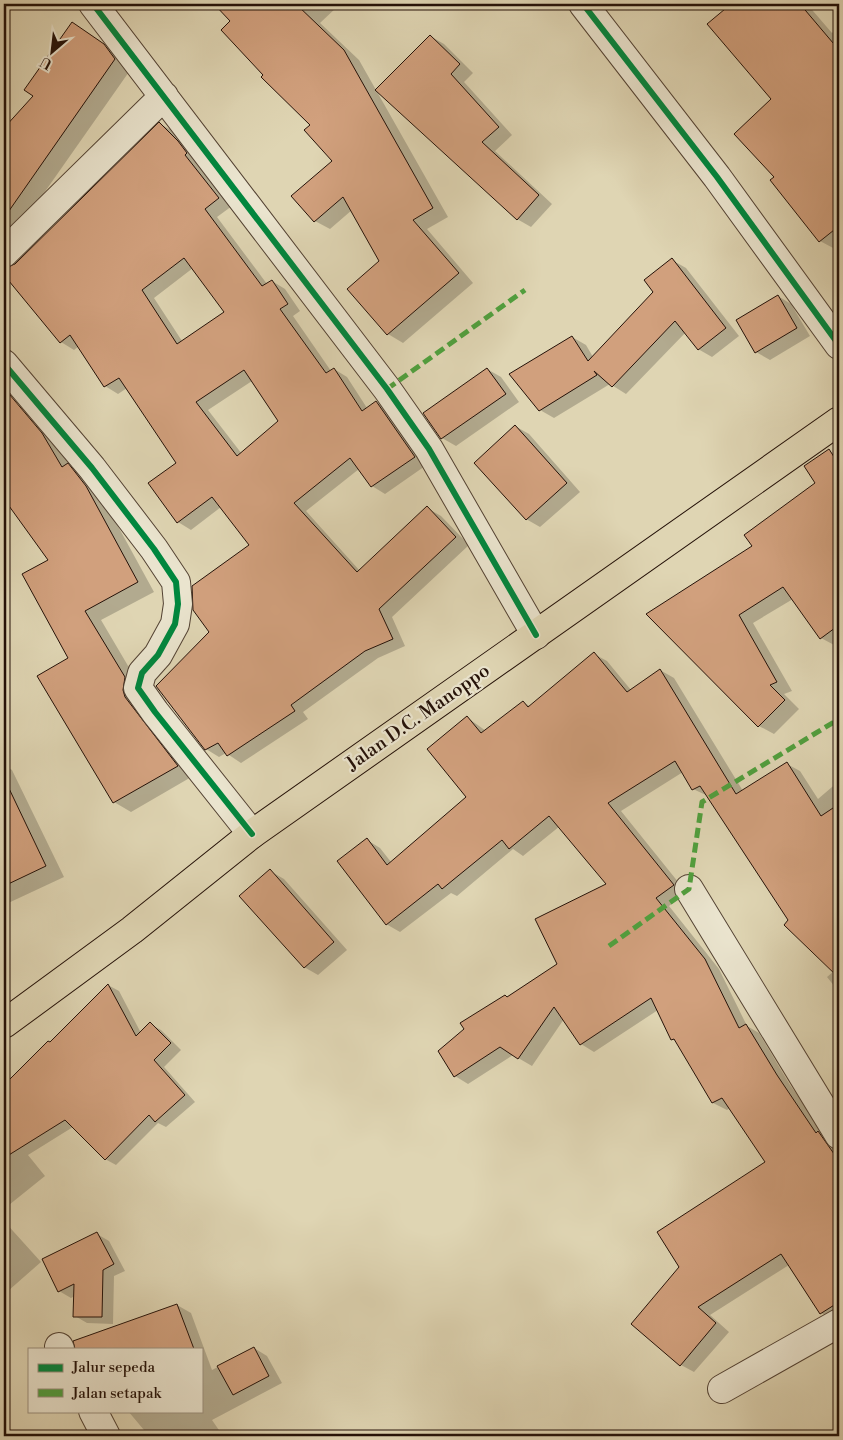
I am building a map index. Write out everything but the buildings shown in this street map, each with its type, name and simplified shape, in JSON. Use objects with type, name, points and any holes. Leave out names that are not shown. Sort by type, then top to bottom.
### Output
[{"type":"highway","name":"Jalan D.C. Manoppo","points":[[4,1024],[132,930],[252,834],[839,421]]},
{"type":"street","points":[[93,4],[387,389],[429,449],[536,635]]},
{"type":"street","points":[[583,4],[717,176],[839,345]]},
{"type":"street","points":[[4,253],[164,96]]},
{"type":"street","points":[[4,364],[92,468],[154,549],[176,582],[178,604],[175,624],[158,655],[142,673],[138,688],[252,834]]},
{"type":"street","points":[[689,889],[839,1135]]},
{"type":"street","points":[[722,1389],[839,1323]]},
{"type":"street","points":[[94,1412],[106,1436]]},
{"type":"marked path","points":[[387,389],[525,290]]},
{"type":"marked path","points":[[609,946],[689,889],[702,802],[839,719]]},
{"type":"cycle path","points":[[93,4],[387,389],[429,449],[536,635]]},
{"type":"cycle path","points":[[583,4],[717,177],[839,345]]},
{"type":"cycle path","points":[[4,364],[92,468],[154,549],[176,582],[178,604],[175,624],[158,655],[142,673],[138,688],[252,834]]}]
